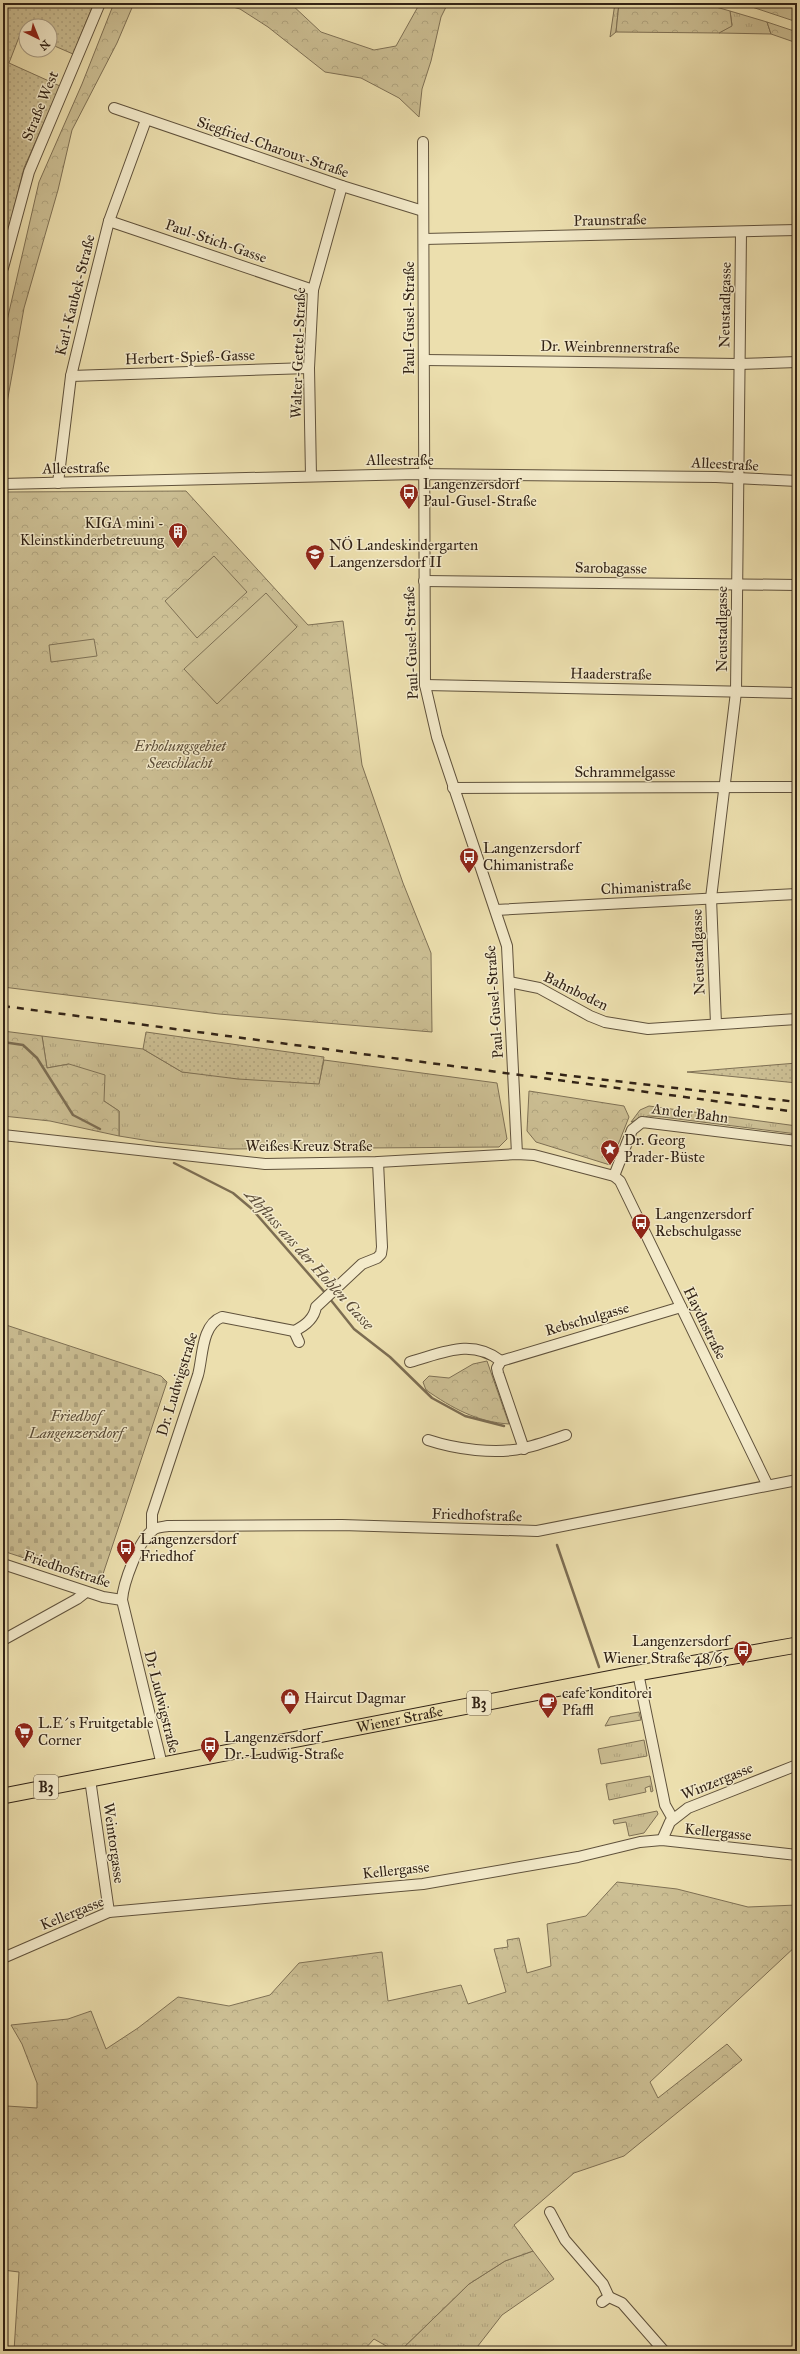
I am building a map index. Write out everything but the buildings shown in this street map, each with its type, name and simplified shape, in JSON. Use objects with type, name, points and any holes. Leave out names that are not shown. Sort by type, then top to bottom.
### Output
[{"type":"main road","name":"Wiener Straße","points":[[3,1796],[638,1673],[797,1645]]},
{"type":"street","name":"Straße West","points":[[3,268],[29,172],[100,3]]},
{"type":"street","name":"Siegfried-Charoux-Straße","points":[[114,108],[342,186],[423,211]]},
{"type":"street","name":"Karl-Kaubek-Straße","points":[[58,484],[71,376],[109,221],[146,120]]},
{"type":"street","name":"Paul-Gusel-Straße","points":[[423,142],[423,474],[425,685],[430,712],[453,788],[496,910],[507,946],[517,1154]]},
{"type":"street","name":"Walter-Gettel-Straße","points":[[311,476],[309,368],[313,290],[342,186]]},
{"type":"street","name":"Paul-Stich-Gasse","points":[[109,221],[313,290]]},
{"type":"street","name":"Praunstraße","points":[[424,239],[797,230]]},
{"type":"street","name":"Neustadlgasse","points":[[716,1024],[711,898],[726,786],[736,692],[741,232]]},
{"type":"street","name":"Dr. Weinbrennerstraße","points":[[424,360],[739,364],[797,362]]},
{"type":"street","name":"Herbert-Spieß-Gasse","points":[[71,376],[309,368]]},
{"type":"street","name":"Alleestraße","points":[[3,484],[58,484],[423,474],[797,481]]},
{"type":"street","name":"Sarobagasse","points":[[424,581],[797,585]]},
{"type":"street","name":"Haaderstraße","points":[[425,685],[797,693]]},
{"type":"street","name":"Schrammelgasse","points":[[453,788],[726,786],[797,787]]},
{"type":"street","name":"Chimanistraße","points":[[496,910],[797,894]]},
{"type":"street","name":"Bahnboden","points":[[509,982],[539,988],[590,1016],[619,1026],[648,1029],[797,1019]]},
{"type":"street","name":"An der Bahn","points":[[614,1176],[632,1130],[642,1122],[797,1141]]},
{"type":"street","name":"Weißes Kreuz Straße","points":[[3,1135],[265,1164],[378,1162],[517,1154],[534,1155],[614,1176]]},
{"type":"street","points":[[300,1342],[294,1331],[309,1321],[315,1313],[316,1307],[362,1264],[377,1258],[381,1254],[378,1162]]},
{"type":"street","name":"Haydnstraße","points":[[614,1176],[620,1181],[767,1484]]},
{"type":"street","name":"Rebschulgasse","points":[[501,1361],[681,1307]]},
{"type":"street","name":"Dr. Ludwigstraße","points":[[152,1531],[152,1514],[198,1375],[200,1358],[211,1324],[222,1317],[294,1331]]},
{"type":"street","points":[[410,1362],[457,1350],[472,1348],[487,1351],[501,1361],[498,1368],[498,1373],[524,1448]]},
{"type":"street","points":[[428,1440],[449,1446],[506,1451],[524,1448],[566,1435]]},
{"type":"street","name":"Friedhofstraße","points":[[152,1531],[168,1526],[303,1525],[537,1531],[625,1515],[767,1484],[797,1480]]},
{"type":"street","points":[[122,1600],[125,1586],[137,1553],[144,1539],[152,1531]]},
{"type":"street","name":"Friedhofstraße","points":[[3,1564],[102,1598],[122,1600]]},
{"type":"street","points":[[3,1640],[86,1592]]},
{"type":"street","name":"Dr Ludwigstraße","points":[[122,1600],[162,1765]]},
{"type":"street","points":[[638,1673],[665,1805],[673,1819]]},
{"type":"street","name":"Winzergasse","points":[[662,1840],[666,1828],[673,1819],[695,1805],[797,1766]]},
{"type":"street","name":"Weintorgasse","points":[[90,1779],[109,1912]]},
{"type":"street","name":"Kellergasse","points":[[3,1958],[109,1912],[423,1884],[578,1857],[640,1842],[662,1840],[797,1855]]},
{"type":"street","points":[[550,2212],[565,2240],[603,2284],[605,2300],[622,2303],[664,2351]]},
{"type":"green space","points":[[3,3],[94,3],[73,54],[58,47],[58,18],[18,18],[18,40],[9,63],[60,86],[24,168],[3,252]]},
{"type":"green space","points":[[114,3],[134,3],[117,43],[72,130],[58,190],[24,308],[3,425],[3,338],[39,182],[82,84]]},
{"type":"green space","points":[[219,3],[290,3],[321,32],[374,50],[396,46],[420,3],[448,3],[441,17],[431,61],[422,89],[419,117],[399,98],[361,78],[325,72],[268,27],[240,9]]},
{"type":"green space","points":[[615,3],[619,3],[616,32],[610,37]]},
{"type":"green space","points":[[619,3],[702,3],[730,11],[732,26],[719,33],[616,32]]},
{"type":"green space","points":[[740,3],[791,3],[797,6],[797,22]]},
{"type":"green space","points":[[730,11],[767,22],[771,34],[719,33],[732,25]]},
{"type":"green space","points":[[767,22],[797,32],[797,43],[771,34]]},
{"type":"green space","name":"Erholungsgebiet Seeschlacht","points":[[186,491],[308,625],[343,621],[362,765],[403,883],[431,953],[432,1032],[219,1014],[3,987],[3,492]]},
{"type":"green space","points":[[214,556],[247,592],[197,638],[165,601]]},
{"type":"green space","points":[[266,593],[297,627],[217,704],[184,669]]},
{"type":"green space","points":[[94,639],[97,656],[51,662],[49,645]]},
{"type":"green space","points":[[3,1031],[42,1036],[47,1068],[69,1064],[105,1075],[104,1101],[119,1111],[119,1136],[50,1121],[3,1116]]},
{"type":"green space","points":[[146,1032],[324,1057],[319,1084],[238,1079],[182,1072],[143,1049]]},
{"type":"green space","points":[[42,1036],[143,1049],[182,1072],[319,1083],[324,1060],[497,1083],[507,1139],[499,1147],[229,1149],[156,1142],[119,1136],[119,1111],[104,1101],[69,1064],[47,1068]]},
{"type":"green space","points":[[797,1063],[797,1083],[687,1072]]},
{"type":"green space","points":[[529,1091],[624,1106],[629,1117],[610,1165],[536,1142],[527,1131]]},
{"type":"green space","points":[[649,1106],[797,1126],[797,1134],[662,1117],[648,1116],[631,1122],[640,1110]]},
{"type":"green space","name":"Friedhof Langenzersdorf","points":[[3,1324],[161,1376],[167,1382],[100,1583],[3,1551]]},
{"type":"green space","points":[[487,1361],[509,1424],[497,1423],[465,1413],[445,1403],[426,1390],[423,1382],[429,1376],[449,1378],[473,1364]]},
{"type":"green space","points":[[639,1712],[641,1720],[605,1726],[610,1717]]},
{"type":"green space","points":[[644,1740],[647,1756],[601,1764],[598,1749]]},
{"type":"green space","points":[[650,1776],[653,1791],[651,1792],[650,1786],[645,1788],[646,1792],[609,1800],[606,1784]]},
{"type":"green space","points":[[657,1811],[658,1814],[644,1833],[629,1836],[626,1822],[614,1824],[613,1820]]},
{"type":"green space","points":[[617,1882],[677,1889],[748,1907],[797,1905],[797,1945],[650,2082],[658,2098],[727,2044],[742,2060],[624,2156],[574,2173],[514,2225],[533,2251],[505,2261],[469,2284],[400,2351],[395,2351],[374,2339],[363,2351],[14,2351],[19,2272],[3,2270],[3,2136],[7,2106],[37,2108],[37,2083],[22,2044],[11,2025],[68,2019],[91,2011],[106,2049],[138,2028],[178,1997],[229,2006],[270,1995],[299,1963],[382,1952],[388,2001],[461,1985],[468,2004],[506,1992],[494,1949],[508,1947],[507,1940],[519,1938],[527,1973],[551,1966],[547,1924],[586,1916]]},
{"type":"green space","points":[[533,2251],[554,2279],[502,2315],[474,2351],[400,2351],[469,2284],[505,2261]]},
{"type":"waterway","name":"Abfluss aus der Hohlen Gasse","points":[[3,1042],[23,1045],[37,1058],[73,1115],[100,1129]]},
{"type":"waterway","name":"Abfluss aus der Hohlen Gasse","points":[[174,1163],[233,1193],[252,1209],[327,1295]]},
{"type":"waterway","name":"Abfluss aus der Hohlen Gasse","points":[[330,1299],[354,1329],[390,1357],[432,1398],[465,1416],[504,1426]]},
{"type":"waterway","points":[[557,1545],[599,1667]]},
{"type":"railway","points":[[3,1006],[797,1112]]},
{"type":"railway","points":[[546,1073],[797,1102]]},
{"type":"place","name":"Langenzersdorf Paul-Gusel-Straße","points":[[409,510]]},
{"type":"place","name":"KIGA mini - Kleinstkinderbetreuung","points":[[178,549]]},
{"type":"place","name":"NÖ Landeskindergarten Langenzersdorf II","points":[[315,571]]},
{"type":"place","name":"Langenzersdorf Chimanistraße","points":[[469,874]]},
{"type":"place","name":"Dr. Georg Prader-Büste","points":[[610,1166]]},
{"type":"place","name":"Langenzersdorf Rebschulgasse","points":[[641,1240]]},
{"type":"place","name":"Langenzersdorf Friedhof","points":[[126,1565]]},
{"type":"place","name":"Langenzersdorf Wiener Straße 48/65","points":[[743,1667]]},
{"type":"place","name":"Haircut Dagmar","points":[[290,1715]]},
{"type":"place","name":"cafe konditorei Pfaffl","points":[[548,1719]]},
{"type":"place","name":"L.E´s Fruitgetable Corner","points":[[24,1749]]},
{"type":"place","name":"Langenzersdorf Dr.-Ludwig-Straße","points":[[210,1763]]}]
